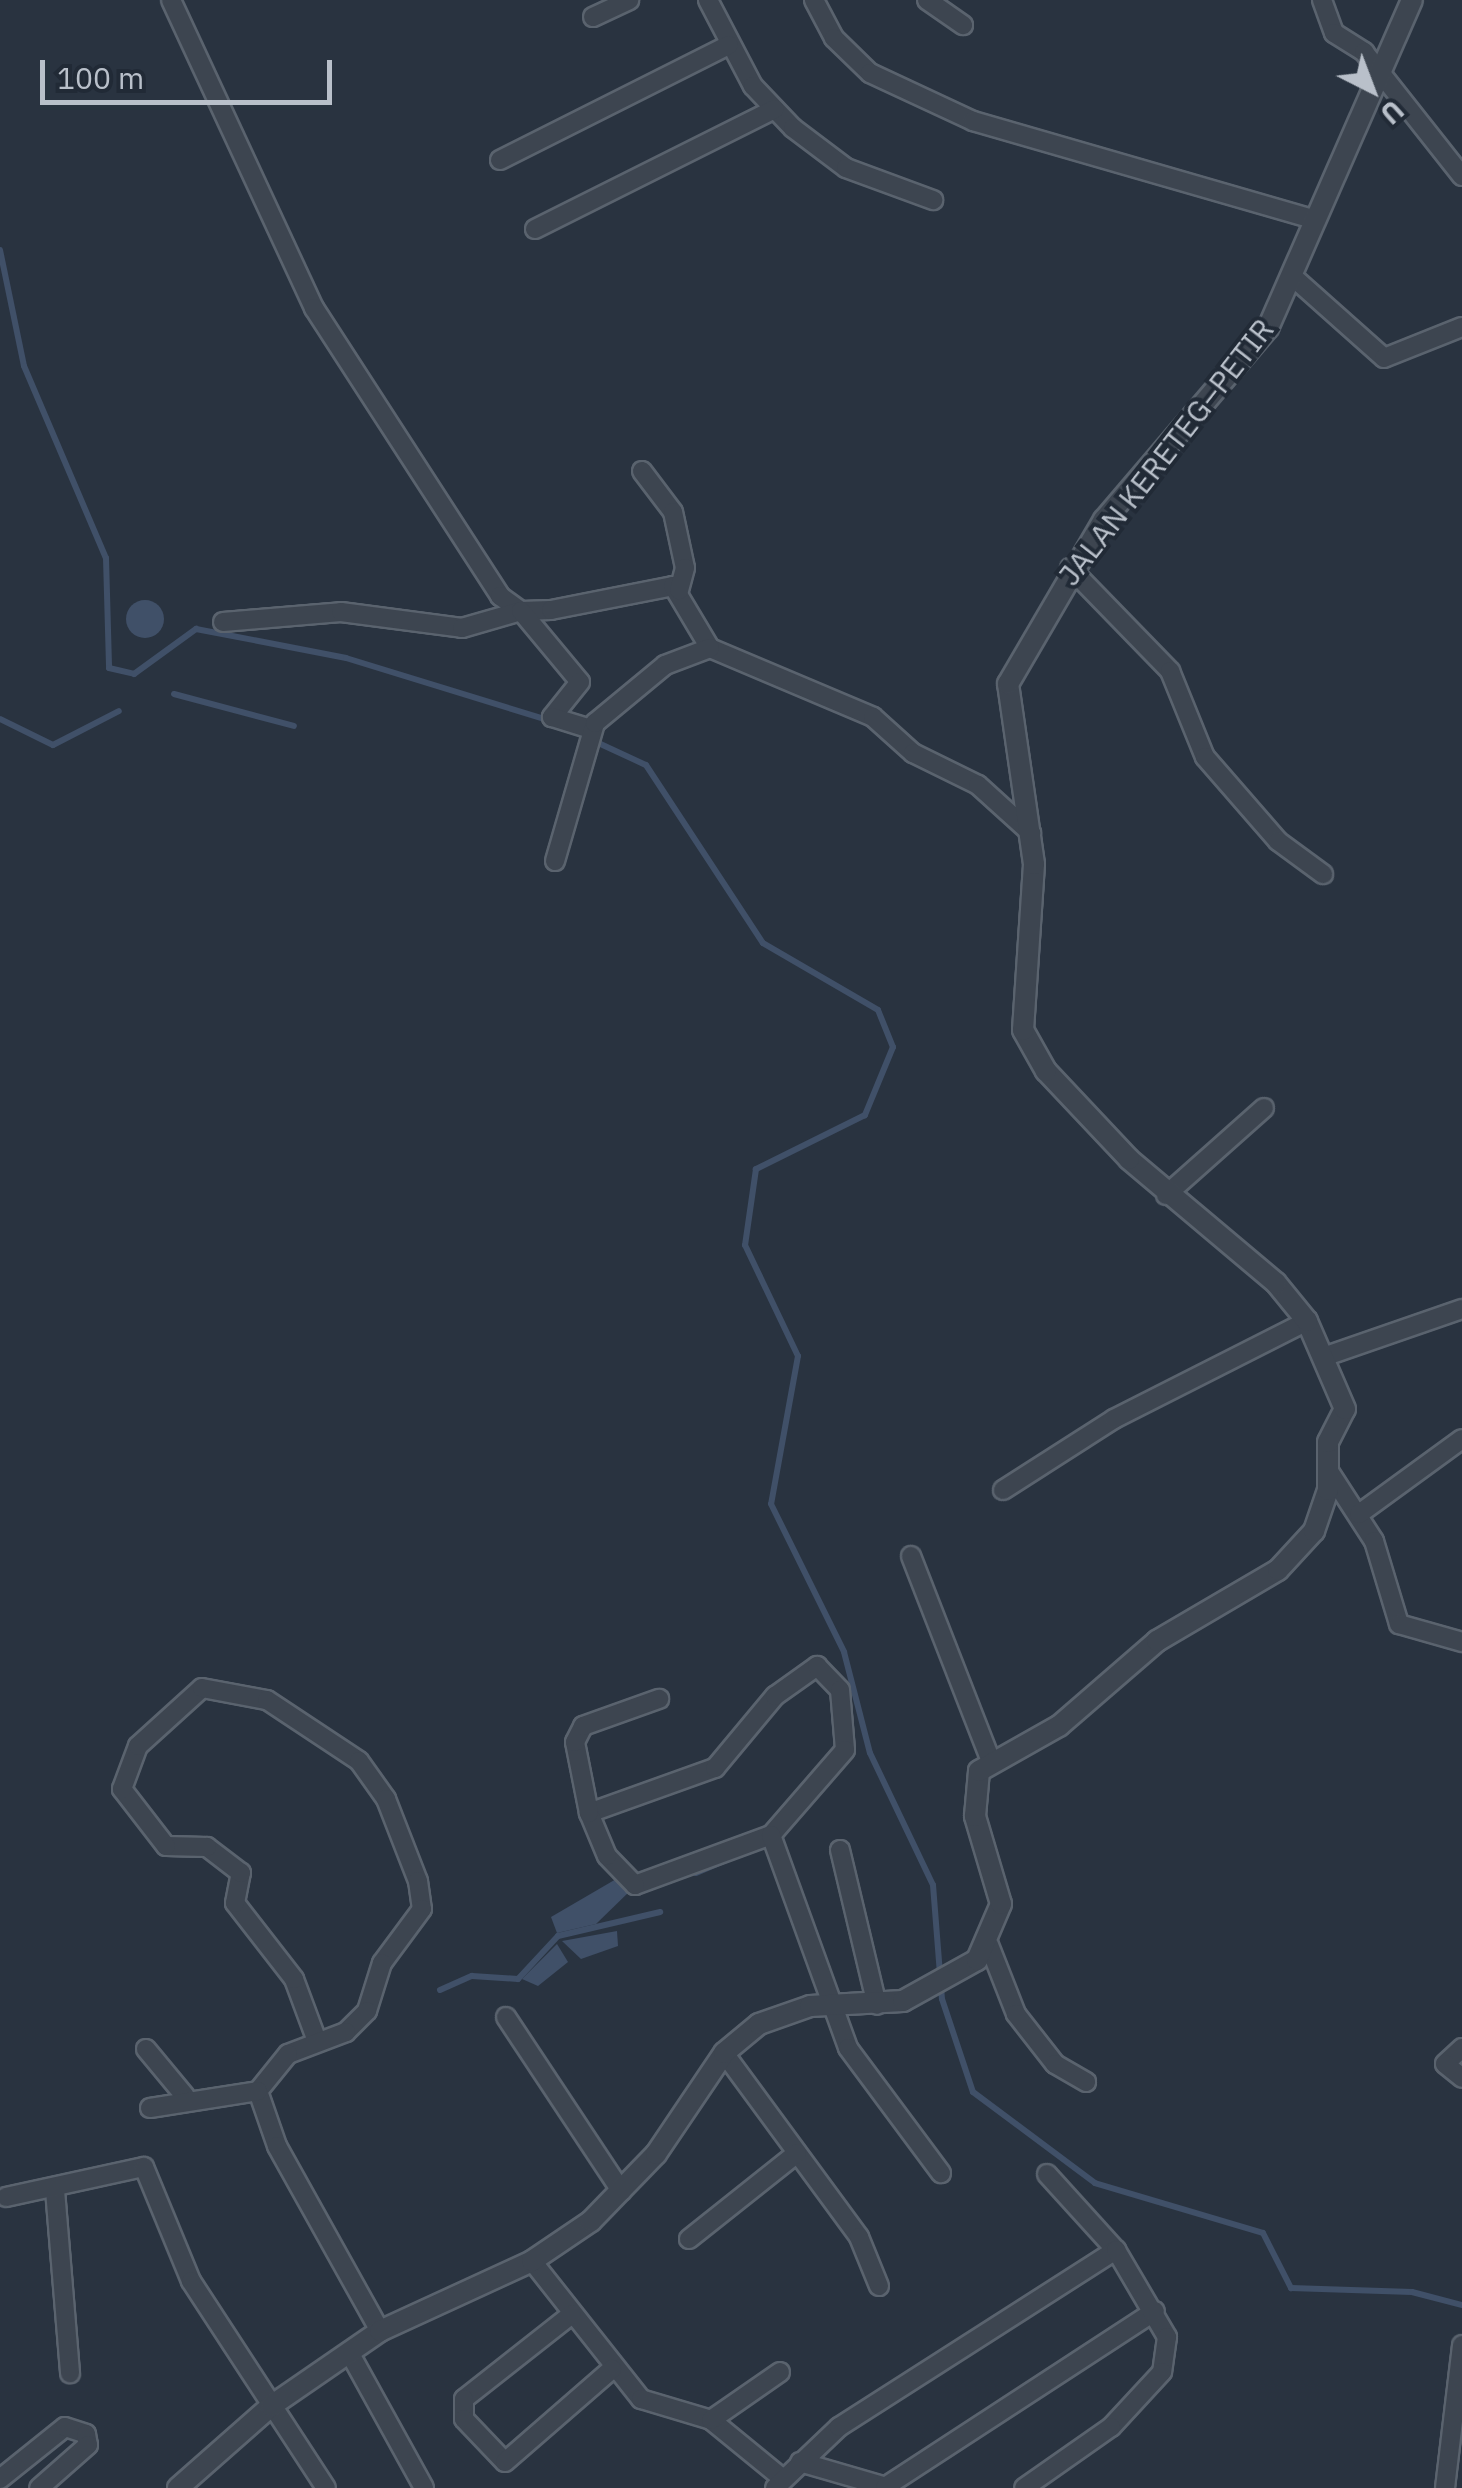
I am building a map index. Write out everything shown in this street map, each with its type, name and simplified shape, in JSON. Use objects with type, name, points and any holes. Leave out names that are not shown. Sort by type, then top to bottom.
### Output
[{"type":"street","points":[[171,0],[314,308],[464,550],[580,682],[552,716],[592,729]]},
{"type":"street","points":[[592,17],[630,0]]},
{"type":"street","points":[[708,0],[729,44],[775,109],[846,168],[932,200]]},
{"type":"street","points":[[814,0],[834,38],[870,72],[974,122],[1313,219]]},
{"type":"street","points":[[926,0],[963,25]]},
{"type":"street","points":[[1322,0],[1334,32],[1374,70],[1462,176]]},
{"type":"street","name":"JALAN KERETEG–PETIR","points":[[991,1761],[1059,1726],[1157,1641],[1294,1557],[1314,1531],[1330,1473],[1328,1442],[1345,1409],[1326,1356],[1307,1321],[1276,1283],[1166,1194],[1046,1071],[1023,1030],[1031,833],[1008,684],[1070,568],[1256,348],[1292,276],[1374,70],[1412,0]]},
{"type":"street","points":[[500,160],[729,44]]},
{"type":"street","points":[[534,229],[775,109]]},
{"type":"street","points":[[1292,276],[1384,358],[1462,327]]},
{"type":"street","points":[[642,471],[674,512],[684,568],[679,590],[710,648],[872,716],[913,753],[978,785],[1031,833]]},
{"type":"street","points":[[1070,568],[1170,671],[1204,757],[1278,841],[1323,874]]},
{"type":"street","points":[[223,622],[356,612],[462,628],[520,610],[679,590]]},
{"type":"street","points":[[556,861],[592,729],[665,665],[710,648]]},
{"type":"street","points":[[1166,1194],[1264,1108]]},
{"type":"street","points":[[1326,1356],[1462,1309]]},
{"type":"street","points":[[1003,1490],[1114,1419],[1307,1321]]},
{"type":"street","points":[[1359,1514],[1462,1439]]},
{"type":"street","points":[[1330,1473],[1359,1514],[1399,1624],[1462,1642]]},
{"type":"street","points":[[911,1556],[991,1761],[972,1798],[1000,1888],[989,1945],[1000,1988],[1033,2039],[1086,2082]]},
{"type":"street","points":[[589,1813],[715,1768],[774,1696],[822,1666],[844,1703],[845,1750],[771,1835],[635,1885],[607,1856],[589,1813],[579,1730],[659,1699]]},
{"type":"street","points":[[317,2040],[294,1980],[234,1903],[241,1873],[206,1847],[166,1846],[122,1788],[138,1746],[202,1688],[268,1700],[359,1762],[386,1800],[418,1881],[422,1909],[382,1962],[367,2010],[346,2032],[317,2040],[272,2067],[258,2092],[277,2146],[380,2331]]},
{"type":"street","points":[[771,1835],[830,2006],[858,2068],[942,2173]]},
{"type":"street","points":[[840,1850],[877,2005]]},
{"type":"street","points":[[178,2488],[271,2406],[380,2331],[532,2261],[622,2191],[724,2053],[775,2015],[830,2006],[877,2005],[922,1993],[966,1969],[989,1945]]},
{"type":"street","points":[[506,2017],[622,2191]]},
{"type":"street","points":[[146,2048],[185,2096]]},
{"type":"street","points":[[1462,2048],[1444,2064],[1462,2078]]},
{"type":"street","points":[[724,2053],[859,2237],[879,2286]]},
{"type":"street","points":[[150,2108],[185,2096],[258,2092]]},
{"type":"street","points":[[689,2239],[797,2153]]},
{"type":"street","points":[[6,2198],[144,2167],[191,2281],[326,2488]]},
{"type":"street","points":[[1024,2488],[1154,2384],[1168,2350],[1155,2312],[1116,2250],[1047,2174]]},
{"type":"street","points":[[54,2190],[70,2373]]},
{"type":"street","points":[[532,2261],[612,2369],[652,2406],[711,2420],[779,2484],[800,2462],[1116,2250]]},
{"type":"street","points":[[800,2462],[888,2487],[1155,2312]]},
{"type":"street","points":[[572,2314],[464,2399],[464,2419],[505,2462],[612,2369]]},
{"type":"street","points":[[1445,2488],[1462,2346]]},
{"type":"street","points":[[349,2352],[424,2488]]},
{"type":"street","points":[[711,2420],[780,2372]]},
{"type":"street","points":[[13,2488],[0,2480],[64,2427],[86,2434],[88,2445],[38,2488]]},
{"type":"water","points":[[145,600],[158,606],[164,619],[158,632],[145,638],[132,632],[126,619],[132,606]]},
{"type":"water","points":[[623,1875],[632,1889],[596,1924],[557,1933],[551,1917]]},
{"type":"water","points":[[617,1931],[618,1946],[581,1959],[562,1941]]},
{"type":"water","points":[[557,1944],[568,1962],[538,1986],[522,1979]]},
{"type":"waterway","points":[[0,250],[24,366],[106,558],[109,668],[134,674],[196,629],[346,658],[551,721]]},
{"type":"waterway","points":[[174,694],[294,726]]},
{"type":"waterway","points":[[0,719],[53,745],[119,711]]},
{"type":"waterway","points":[[594,741],[646,765],[763,943],[878,1010],[893,1047],[865,1115],[756,1169],[745,1245],[798,1356],[771,1504],[844,1652],[870,1753],[933,1885],[942,1999],[973,2092],[1095,2183],[1263,2233],[1291,2288],[1412,2292],[1462,2305]]},
{"type":"waterway","points":[[696,1873],[757,1847]]},
{"type":"waterway","points":[[440,1990],[472,1976],[518,1979],[558,1936],[660,1912]]}]
